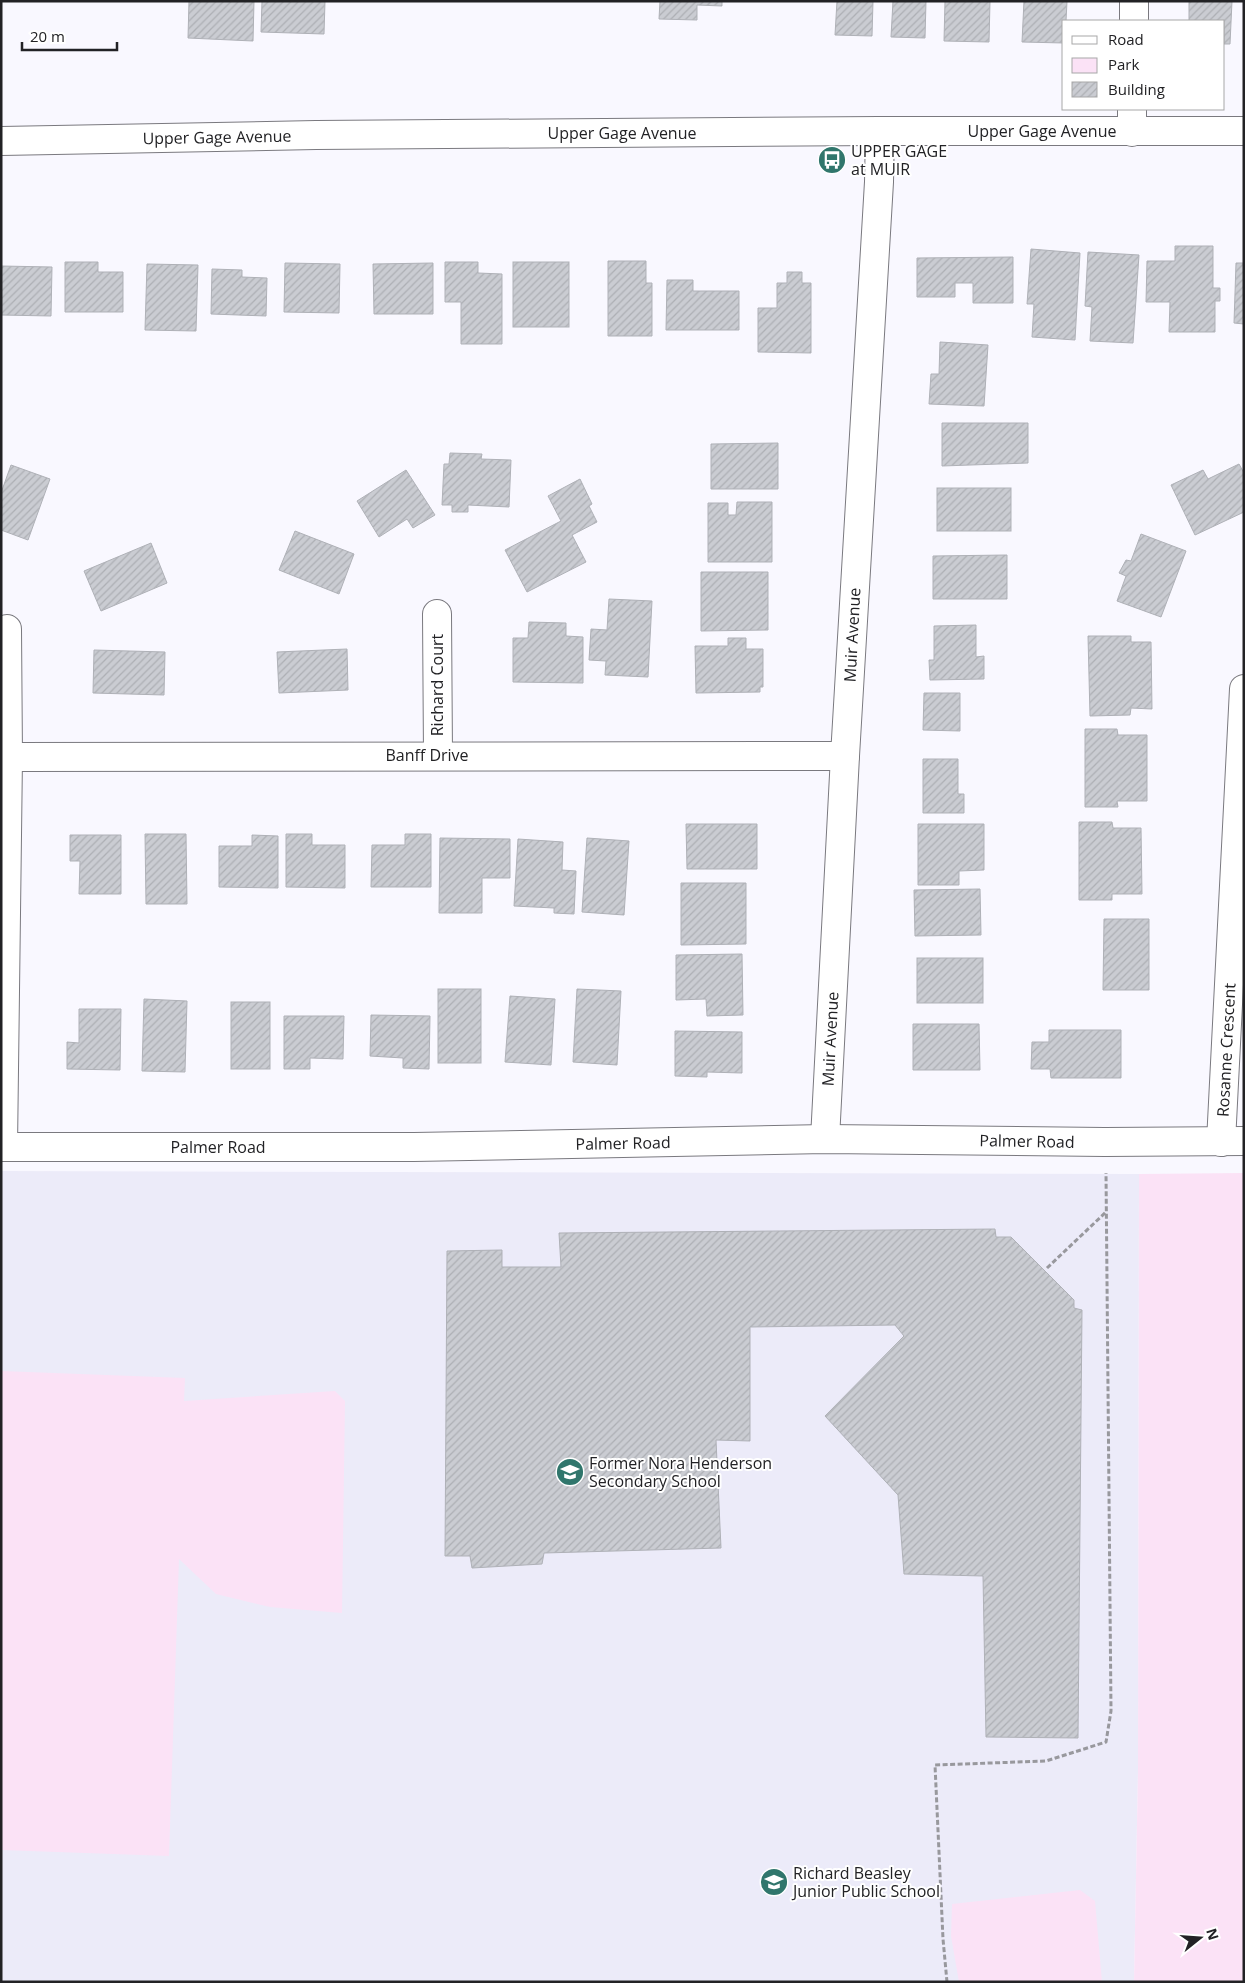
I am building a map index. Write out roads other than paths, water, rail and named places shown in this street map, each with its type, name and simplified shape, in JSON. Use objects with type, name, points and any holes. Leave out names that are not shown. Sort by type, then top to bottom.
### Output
[{"type":"street","points":[[1134,1],[1134,20]]},
{"type":"street","name":"Upper Gage Avenue","points":[[1,141],[326,135],[880,131],[1132,120],[1244,131]]},
{"type":"street","name":"Muir Avenue","points":[[825,1139],[845,756],[879,182],[880,131]]},
{"type":"street","name":"Richard Court","points":[[437,614],[438,755]]},
{"type":"street","points":[[2,1147],[8,757],[7,629]]},
{"type":"street","name":"Rosanne Crescent","points":[[1233,1141],[1244,689]]},
{"type":"street","name":"Banff Drive","points":[[8,757],[845,756]]},
{"type":"street","name":"Palmer Road","points":[[2,1147],[414,1147],[825,1139],[1106,1142],[1233,1141]]},
{"type":"place","name":"UPPER GAGE at MUIR","points":[[832,160]]},
{"type":"place","name":"Former Nora Henderson Secondary School","points":[[570,1472]]},
{"type":"place","name":"Richard Beasley Junior Public School","points":[[774,1882]]}]
